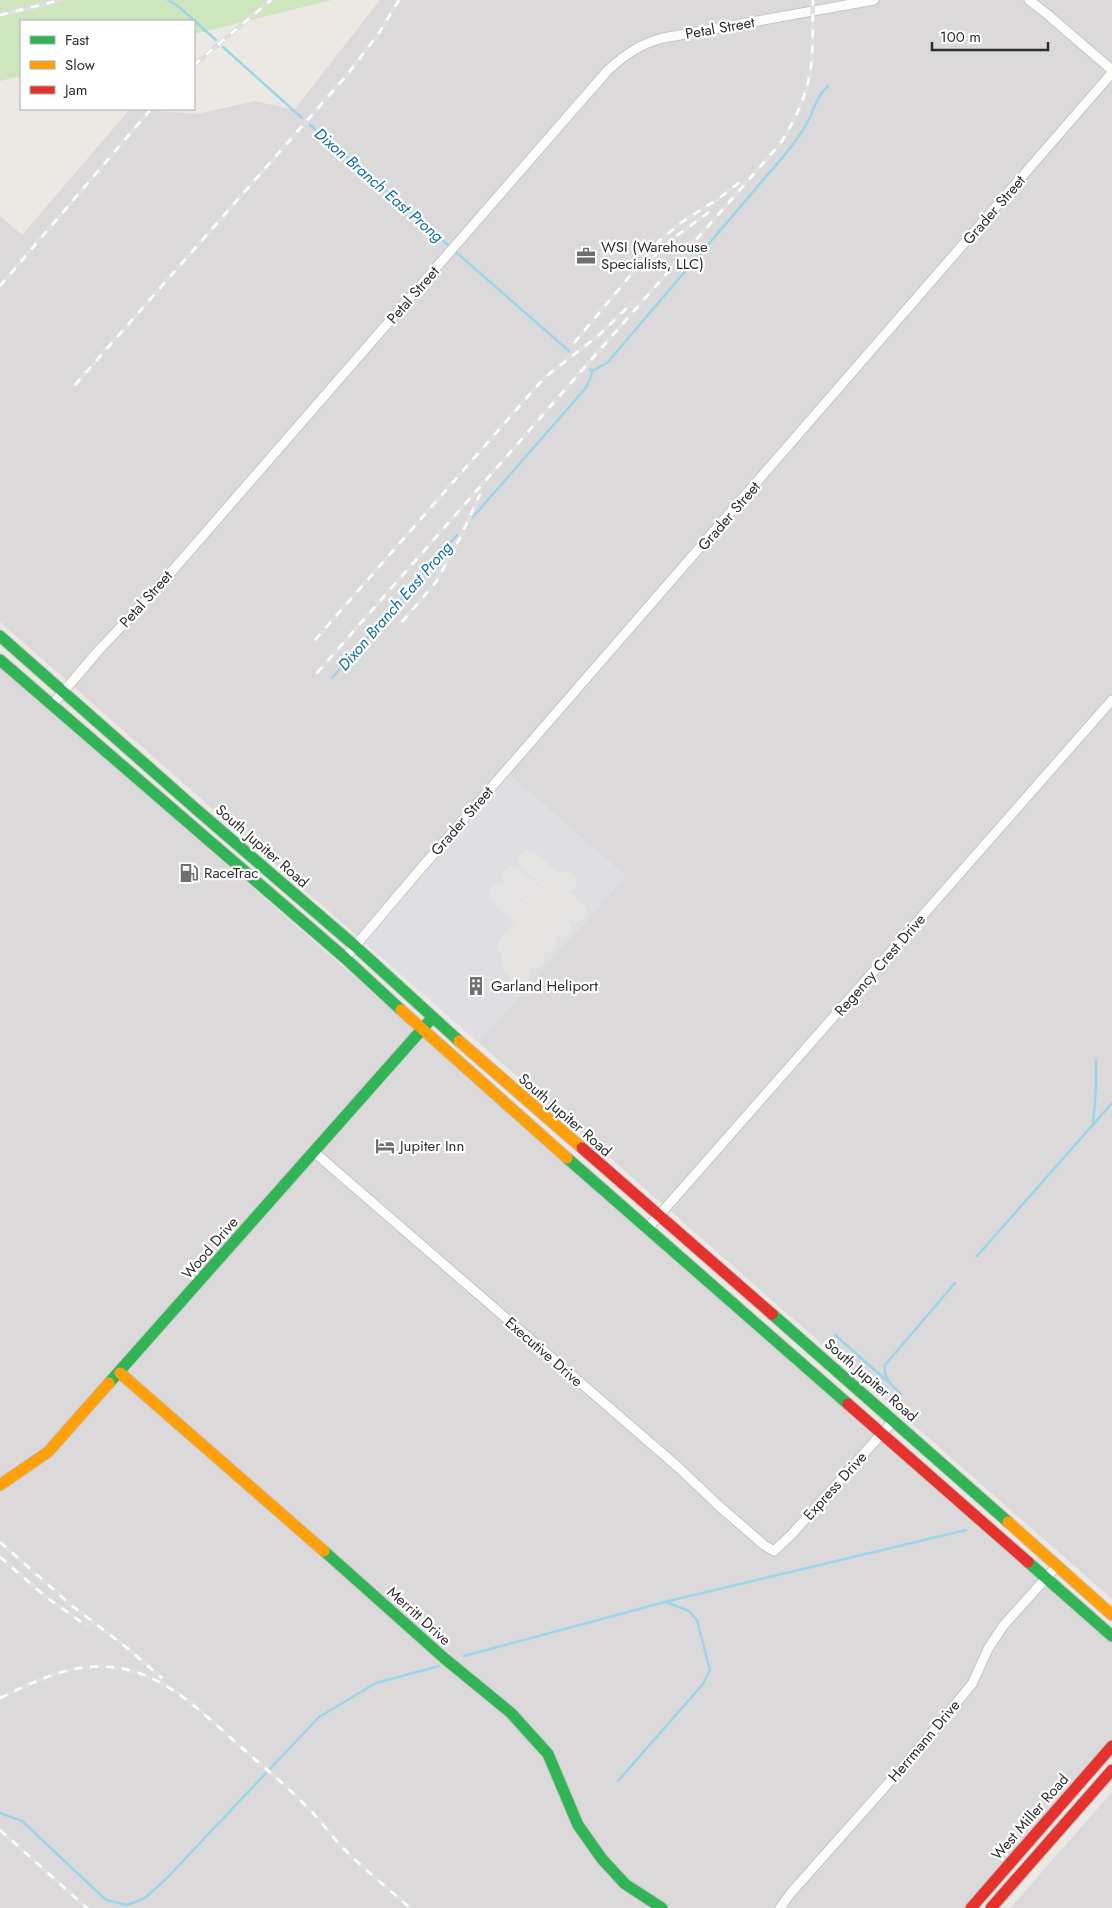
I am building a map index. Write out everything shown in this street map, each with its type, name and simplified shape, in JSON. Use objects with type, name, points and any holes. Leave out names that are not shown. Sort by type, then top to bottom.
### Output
[{"type":"main road","name":"South Jupiter Road","points":[[0,636],[202,815],[355,946],[432,1018],[894,1420],[1112,1615]]},
{"type":"main road","name":"South Jupiter Road","points":[[0,660],[344,958],[422,1030],[1112,1636]]},
{"type":"main road","name":"Wood Drive","points":[[0,1485],[48,1452],[120,1373],[432,1018]]},
{"type":"main road","points":[[792,1354],[804,1342]]},
{"type":"main road","name":"Merritt Drive","points":[[120,1373],[444,1658],[511,1713],[548,1754],[578,1825],[602,1859],[625,1884],[662,1908]]},
{"type":"main road","name":"West Miller Road","points":[[970,1908],[1112,1746]]},
{"type":"main road","name":"West Miller Road","points":[[991,1908],[1112,1770]]},
{"type":"street","name":"Petal Street","points":[[52,705],[99,650],[153,593],[608,70],[630,52],[646,43],[663,38],[874,0]]},
{"type":"street","points":[[1029,0],[1048,14],[1112,71]]},
{"type":"street","name":"Grader Street","points":[[344,958],[1112,71]]},
{"type":"street","name":"Regency Crest Drive","points":[[648,1228],[1112,700]]},
{"type":"street","name":"Executive Drive","points":[[314,1152],[678,1467],[719,1506],[764,1545],[774,1551]]},
{"type":"street","name":"Express Drive","points":[[774,1551],[792,1534],[894,1420]]},
{"type":"street","name":"Herrmann Drive","points":[[780,1908],[790,1894],[916,1752],[972,1684],[988,1649],[1003,1626],[1056,1566]]},
{"type":"shaded area","points":[[380,0],[1112,0],[1112,1599],[0,622],[0,216],[22,235],[129,110],[197,114],[255,101],[294,110]]},
{"type":"shaded area","points":[[0,666],[1112,1642],[1112,1741],[965,1908],[0,1908]]},
{"type":"shaded area","points":[[509,774],[626,876],[479,1043],[365,942]]},
{"type":"shaded area","points":[[1112,1792],[1112,1908],[1010,1908]]},
{"type":"green space","points":[[0,0],[332,0],[195,34],[195,20],[20,20],[20,76],[0,81]]},
{"type":"waterway","name":"Dixon Branch East Prong","points":[[168,0],[194,20]]},
{"type":"waterway","name":"Dixon Branch East Prong","points":[[195,21],[216,40]]},
{"type":"waterway","name":"Dixon Branch East Prong","points":[[223,47],[302,118]]},
{"type":"waterway","name":"Dixon Branch East Prong","points":[[590,369],[592,371],[607,363],[787,152],[803,130],[818,98],[828,86]]},
{"type":"waterway","name":"Dixon Branch East Prong","points":[[310,125],[448,245]]},
{"type":"waterway","name":"Dixon Branch East Prong","points":[[457,253],[569,351]]},
{"type":"waterway","name":"Dixon Branch East Prong","points":[[472,518],[584,390],[590,380],[592,371]]},
{"type":"waterway","name":"Dixon Branch East Prong","points":[[332,678],[457,535]]},
{"type":"waterway","points":[[1093,1123],[1096,1060]]},
{"type":"waterway","points":[[977,1256],[1112,1103]]},
{"type":"waterway","points":[[901,1394],[887,1378],[885,1365],[955,1283]]},
{"type":"waterway","points":[[835,1335],[887,1381]]},
{"type":"waterway","points":[[464,1656],[665,1602],[966,1530]]},
{"type":"waterway","points":[[618,1781],[703,1684],[710,1670],[697,1620],[689,1611],[666,1602]]},
{"type":"waterway","points":[[0,1813],[22,1821],[106,1900],[127,1905],[145,1898],[165,1880],[319,1717],[376,1683],[439,1666]]},
{"type":"taxiway","points":[[529,861],[556,885],[560,886]]},
{"type":"taxiway","points":[[513,877],[541,902],[545,902]]},
{"type":"taxiway","points":[[520,973],[513,966],[512,953],[508,946],[563,882],[566,882]]},
{"type":"taxiway","points":[[555,891],[556,895],[576,912]]},
{"type":"taxiway","points":[[499,894],[526,919],[531,919]]},
{"type":"taxiway","points":[[542,907],[542,911],[561,927]]},
{"type":"taxiway","points":[[528,922],[529,926],[547,942]]},
{"type":"taxiway","points":[[515,938],[516,942],[534,958]]},
{"type":"railway","points":[[0,15],[61,0]]},
{"type":"railway","points":[[195,64],[271,0]]},
{"type":"railway","points":[[75,385],[347,75],[379,33],[399,0]]},
{"type":"railway","points":[[317,673],[780,144],[798,110],[808,83],[812,55],[813,0]]},
{"type":"railway","points":[[0,286],[150,110]]},
{"type":"railway","points":[[574,343],[659,241],[682,222],[718,199],[740,182]]},
{"type":"railway","points":[[653,257],[679,234],[709,212]]},
{"type":"railway","points":[[315,640],[544,378],[599,335],[631,304]]},
{"type":"railway","points":[[402,622],[436,582],[460,538],[480,494]]},
{"type":"railway","points":[[0,1542],[71,1605],[126,1647],[162,1678]]},
{"type":"railway","points":[[0,1557],[46,1597],[87,1626]]},
{"type":"railway","points":[[0,1698],[27,1685],[81,1668],[111,1667],[130,1670],[149,1677],[182,1696],[281,1782],[310,1810],[345,1850],[410,1908]]},
{"type":"railway","points":[[0,1830],[87,1908]]},
{"type":"traffic: fast","points":[[0,636],[355,946],[459,1041]]},
{"type":"traffic: fast","points":[[0,660],[345,958],[401,1010]]},
{"type":"traffic: fast","points":[[109,1383],[432,1018]]},
{"type":"traffic: fast","points":[[567,1158],[848,1404]]},
{"type":"traffic: fast","points":[[772,1314],[1008,1522]]},
{"type":"traffic: fast","points":[[324,1551],[444,1658],[511,1713],[548,1754],[578,1825],[602,1859],[625,1884],[662,1908]]},
{"type":"traffic: fast","points":[[1028,1562],[1112,1636]]},
{"type":"traffic: slow","points":[[401,1010],[567,1158]]},
{"type":"traffic: slow","points":[[459,1041],[582,1148]]},
{"type":"traffic: slow","points":[[120,1373],[324,1551]]},
{"type":"traffic: slow","points":[[0,1485],[48,1452],[109,1383]]},
{"type":"traffic: slow","points":[[1008,1522],[1112,1615]]},
{"type":"traffic: jam","points":[[582,1148],[772,1314]]},
{"type":"traffic: jam","points":[[848,1404],[1028,1562]]},
{"type":"traffic: jam","points":[[971,1908],[1112,1746]]},
{"type":"traffic: jam","points":[[991,1908],[1112,1770]]},
{"type":"place","name":"WSI (Warehouse Specialists, LLC)","points":[[586,256]]},
{"type":"place","name":"RaceTrac","points":[[189,873]]},
{"type":"place","name":"Garland Heliport","points":[[476,986]]},
{"type":"place","name":"Jupiter Inn","points":[[385,1146]]}]
